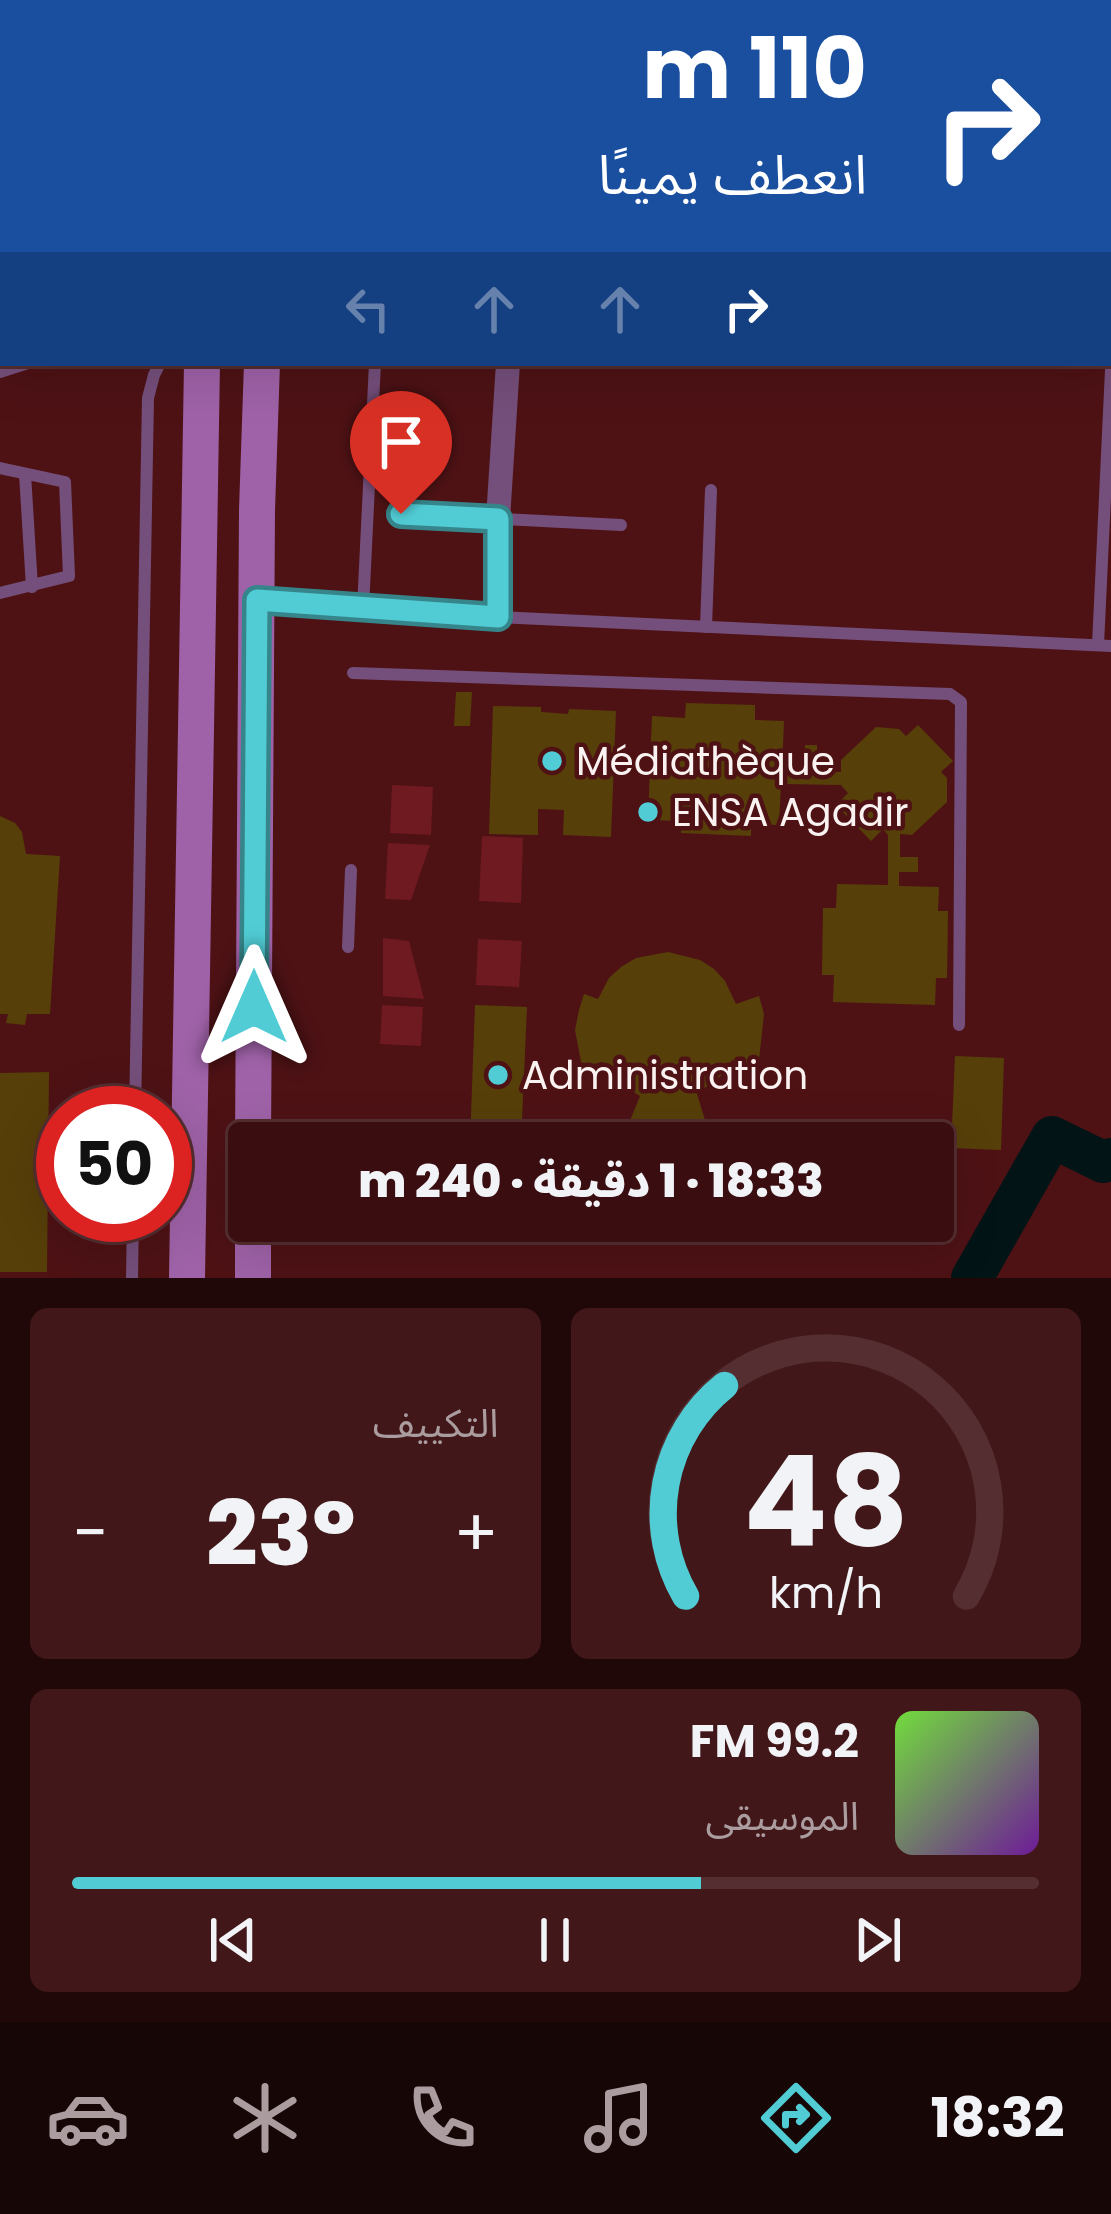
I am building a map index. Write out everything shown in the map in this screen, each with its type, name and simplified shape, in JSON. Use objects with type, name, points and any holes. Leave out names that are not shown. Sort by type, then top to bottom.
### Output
[{"type":"main road","points":[[187,1278],[202,366]]},
{"type":"main road","points":[[254,1122],[262,366]]},
{"type":"main road","points":[[253,1242],[253,1278]]},
{"type":"street","points":[[498,519],[508,366]]},
{"type":"lane","points":[[135,1086],[148,398],[159,366]]},
{"type":"lane","points":[[363,608],[375,366]]},
{"type":"lane","points":[[257,600],[498,617],[1105,646],[1111,370]]},
{"type":"lane","points":[[0,468],[65,482],[69,576],[0,592]]},
{"type":"lane","points":[[25,473],[32,586]]},
{"type":"lane","points":[[706,627],[711,490]]},
{"type":"lane","points":[[401,514],[621,525]]},
{"type":"lane","points":[[498,519],[498,617]]},
{"type":"lane","points":[[353,673],[950,694],[957,698],[961,702],[959,1025]]},
{"type":"lane","points":[[348,947],[351,870]]},
{"type":"lane","points":[[132,1278],[133,1242]]},
{"type":"shaded area","points":[[392,785],[433,787],[431,835],[390,833]]},
{"type":"shaded area","points":[[482,836],[523,838],[521,903],[479,901]]},
{"type":"shaded area","points":[[388,843],[430,845],[411,900],[385,899]]},
{"type":"shaded area","points":[[383,938],[409,941],[424,999],[383,996]]},
{"type":"shaded area","points":[[478,939],[522,941],[519,987],[476,985]]},
{"type":"shaded area","points":[[382,1005],[423,1007],[421,1046],[380,1044]]},
{"type":"building","points":[[456,692],[472,692],[470,726],[454,726]]},
{"type":"building","points":[[686,703],[755,705],[755,720],[784,721],[782,770],[804,771],[805,745],[817,745],[817,772],[841,772],[841,760],[876,727],[899,729],[906,736],[918,725],[953,761],[941,772],[947,778],[947,802],[912,835],[900,834],[900,857],[918,857],[918,872],[899,872],[899,886],[939,887],[938,911],[948,911],[947,978],[936,978],[935,1005],[833,1002],[834,975],[822,975],[823,908],[836,908],[837,884],[888,885],[888,835],[883,829],[871,841],[836,805],[848,793],[841,785],[781,784],[779,825],[751,824],[751,836],[681,833],[681,821],[648,820],[652,716],[685,718]]},
{"type":"building","name":"Médiathèque","points":[[493,706],[541,707],[541,712],[568,714],[569,709],[616,711],[611,837],[563,835],[564,810],[538,809],[538,835],[489,834]]},
{"type":"building","points":[[0,816],[22,832],[26,854],[60,856],[50,1014],[27,1014],[25,1025],[6,1023],[8,1014],[0,1014]]},
{"type":"building","points":[[668,952],[700,960],[725,981],[736,1004],[759,996],[764,1014],[758,1069],[732,1060],[723,1074],[697,1094],[706,1122],[629,1122],[640,1096],[619,1083],[602,1062],[582,1067],[575,1030],[584,994],[598,999],[609,978],[636,958]]},
{"type":"building","name":"Administration","points":[[475,1005],[527,1007],[522,1122],[471,1122]]},
{"type":"building","points":[[955,1056],[1004,1058],[1001,1150],[954,1148]]},
{"type":"building","points":[[49,1072],[49,1086],[36,1086],[36,1242],[47,1242],[47,1272],[0,1272],[0,1073]]},
{"type":"waterway","points":[[972,1278],[1052,1137],[1103,1162],[1111,1159]]},
{"type":"place","name":"Médiathèque","points":[[552,761]]},
{"type":"place","name":"ENSA Agadir","points":[[648,812]]},
{"type":"place","name":"Administration","points":[[498,1075]]},
{"type":"route","points":[[254,1007],[257,600],[498,617],[498,519],[401,514]]}]
